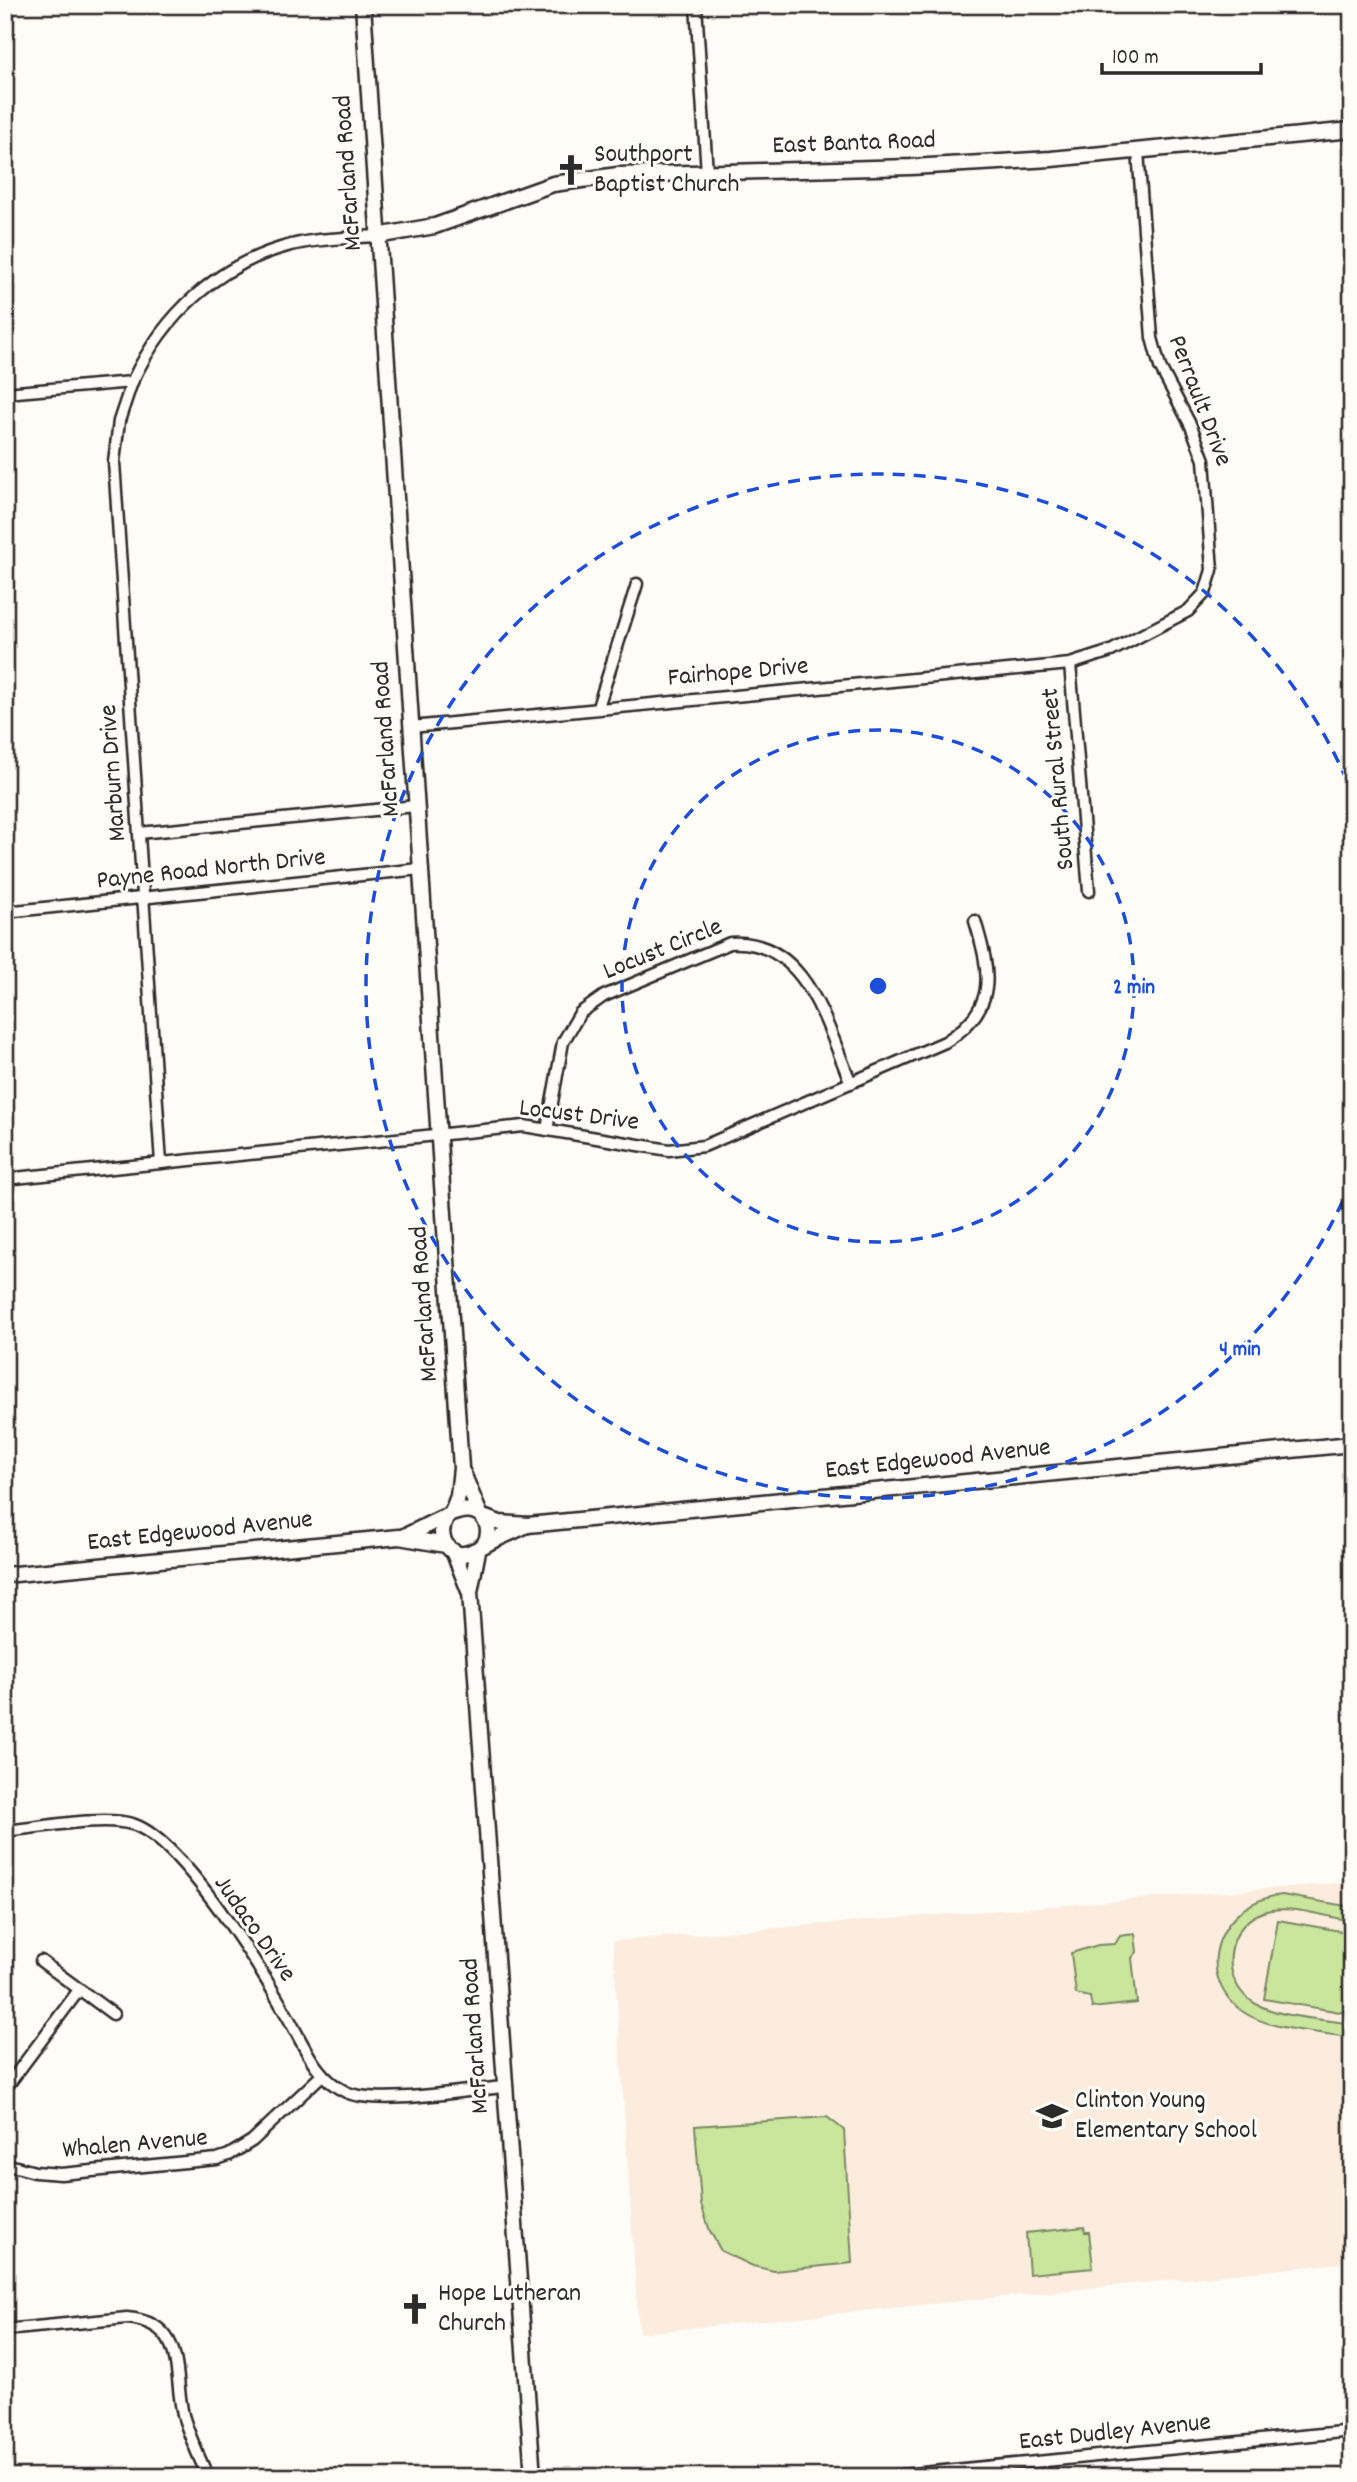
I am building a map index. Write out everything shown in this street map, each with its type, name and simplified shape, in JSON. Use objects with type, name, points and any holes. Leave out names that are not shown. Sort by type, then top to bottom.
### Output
[{"type":"street","name":"McFarland Road","points":[[363,5],[461,1468],[458,1496],[449,1515]]},
{"type":"street","points":[[696,5],[707,173]]},
{"type":"street","name":"East Banta Road","points":[[132,382],[146,355],[172,319],[200,290],[229,270],[293,245],[377,236],[435,226],[568,181],[618,175],[911,167],[1138,151],[1352,130]]},
{"type":"street","name":"Perrault Drive","points":[[1070,664],[1111,652],[1188,611],[1205,593],[1212,570],[1209,490],[1203,454],[1160,367],[1152,338],[1138,151]]},
{"type":"street","points":[[5,393],[132,382]]},
{"type":"street","name":"Marburn Drive","points":[[132,382],[120,421],[114,462],[161,1163]]},
{"type":"street","points":[[598,707],[637,584]]},
{"type":"street","name":"Fairhope Drive","points":[[411,727],[598,707],[1070,664]]},
{"type":"street","name":"South Rural Street","points":[[1070,664],[1089,891]]},
{"type":"street","points":[[139,833],[416,806]]},
{"type":"street","name":"Payne Road North Drive","points":[[5,912],[420,869]]},
{"type":"street","name":"Locust Drive","points":[[5,1179],[517,1127],[669,1150],[689,1149],[723,1140],[945,1042],[969,1025],[983,1004],[988,980],[988,964],[975,921]]},
{"type":"street","name":"Locust Circle","points":[[547,1130],[563,1042],[580,1013],[604,996],[730,943],[750,943],[769,948],[797,969],[851,1083]]},
{"type":"street","name":"East Edgewood Avenue","points":[[399,1537],[463,1508],[500,1523],[528,1525],[1352,1444]]},
{"type":"street","name":"McFarland Road","points":[[461,1468],[481,1515]]},
{"type":"street","points":[[449,1515],[442,1531],[449,1548]]},
{"type":"street","points":[[481,1515],[488,1528],[481,1548]]},
{"type":"street","name":"East Edgewood Avenue","points":[[5,1575],[399,1537],[449,1548],[463,1555],[528,1525]]},
{"type":"street","name":"McFarland Road","points":[[449,1548],[470,1592]]},
{"type":"street","name":"McFarland Road","points":[[481,1548],[470,1592],[533,2477]]},
{"type":"street","name":"Judaco Drive","points":[[5,1831],[114,1821],[133,1824],[157,1837],[200,1886],[269,1982],[322,2075]]},
{"type":"street","points":[[41,1961],[113,2014]]},
{"type":"street","points":[[5,2089],[79,1990]]},
{"type":"street","points":[[322,2075],[347,2092],[374,2098],[504,2087]]},
{"type":"street","name":"Whalen Avenue","points":[[5,2164],[35,2172],[61,2174],[221,2158],[251,2141],[322,2075]]},
{"type":"street","points":[[5,2330],[127,2318],[142,2320],[160,2330],[176,2355],[183,2413],[208,2477]]},
{"type":"street","name":"East Dudley Avenue","points":[[882,2477],[1352,2431]]},
{"type":"shaded area","points":[[1352,1882],[1352,2262],[639,2333],[613,1941]]},
{"type":"green space","points":[[1282,1895],[1352,1907],[1352,1921],[1291,1909],[1271,1910],[1256,1915],[1235,1937],[1231,1967],[1235,1981],[1243,1994],[1267,2009],[1352,2024],[1352,2038],[1265,2022],[1242,2011],[1226,1995],[1218,1978],[1216,1959],[1220,1941],[1229,1924],[1243,1910],[1261,1900]]},
{"type":"green space","points":[[1278,1920],[1352,1933],[1352,2014],[1264,1999]]},
{"type":"green space","points":[[1135,1934],[1137,1952],[1132,1958],[1137,2003],[1092,2008],[1090,1997],[1076,1994],[1071,1953],[1098,1945],[1115,1944],[1120,1936]]},
{"type":"green space","points":[[827,2117],[844,2130],[852,2263],[774,2271],[753,2266],[721,2251],[710,2231],[701,2204],[695,2126]]},
{"type":"green space","points":[[1084,2227],[1085,2232],[1089,2232],[1093,2268],[1029,2274],[1026,2233]]},
{"type":"place","name":"Southport Baptist Church","points":[[571,170]]},
{"type":"place","name":"Clinton Young Elementary School","points":[[1052,2116]]},
{"type":"place","name":"Hope Lutheran Church","points":[[415,2309]]}]
